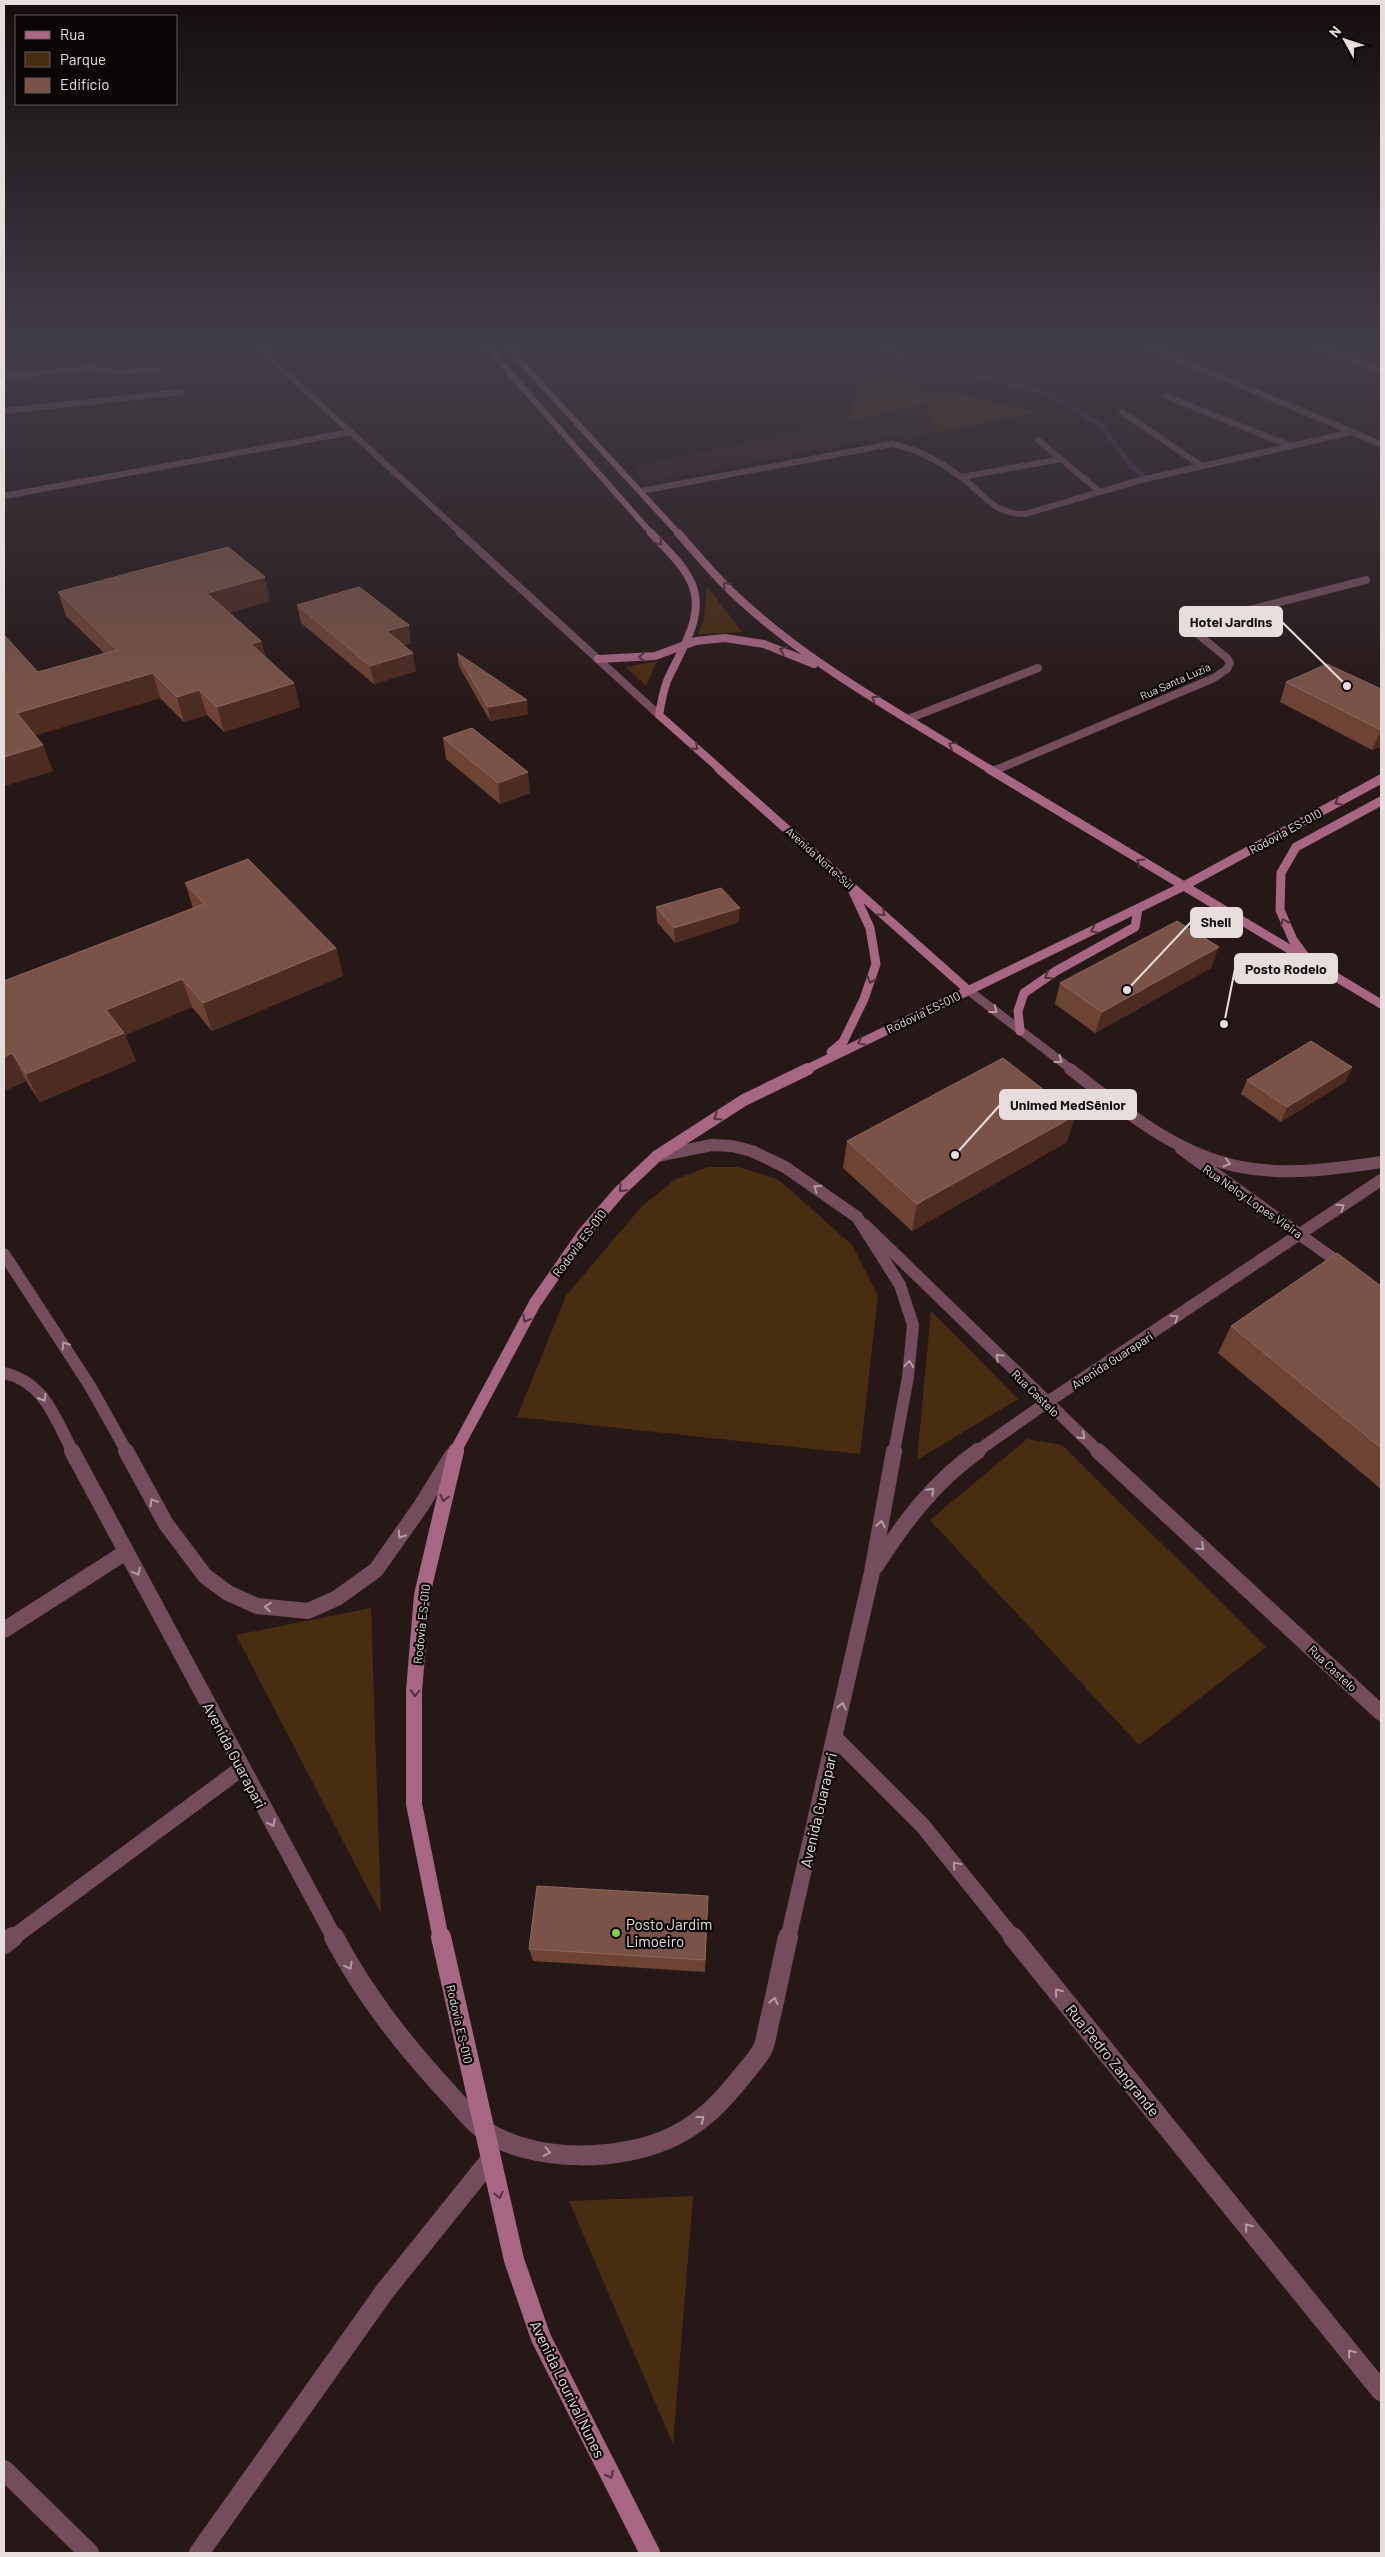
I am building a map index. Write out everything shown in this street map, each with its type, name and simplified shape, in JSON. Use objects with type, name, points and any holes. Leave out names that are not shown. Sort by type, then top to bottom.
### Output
[{"type":"main road","points":[[593,467],[677,562],[692,582],[695,594],[693,622],[661,694],[659,715]]},
{"type":"main road","points":[[619,467],[734,594],[762,618],[843,678],[1182,887],[1381,1004]]},
{"type":"main road","points":[[598,659],[656,656],[684,645],[725,638],[751,640],[791,654],[843,678]]},
{"type":"main road","name":"Avenida Norte-Sul","points":[[659,715],[968,990]]},
{"type":"main road","name":"Rodovia ES-010","points":[[484,2131],[449,1980],[414,1804],[414,1691],[422,1595],[456,1450],[534,1302],[583,1234],[619,1192],[657,1156],[744,1100],[1182,887],[1381,779]]},
{"type":"main road","name":"Rodovia ES-010","points":[[1310,963],[1293,940],[1280,910],[1281,873],[1296,847],[1381,801]]},
{"type":"main road","points":[[821,1062],[843,1042],[864,999],[876,964],[870,928],[850,885]]},
{"type":"main road","points":[[1020,1031],[1018,1012],[1024,993],[1056,971],[1135,927],[1138,909]]},
{"type":"main road","name":"Avenida Lourival Nunes","points":[[484,2131],[514,2260],[541,2338],[650,2553]]},
{"type":"street","points":[[4,496],[159,467]]},
{"type":"street","points":[[389,467],[659,715]]},
{"type":"street","points":[[641,491],[763,467]]},
{"type":"street","points":[[944,467],[962,477],[996,509],[1008,514],[1025,514],[1099,491],[1191,467]]},
{"type":"street","points":[[962,477],[1015,467]]},
{"type":"street","points":[[1071,467],[1099,491]]},
{"type":"street","name":"Rua Santa Luzia","points":[[993,771],[1214,678],[1227,668],[1230,663],[1227,658],[1194,631],[1193,627],[1195,624],[1366,580]]},
{"type":"street","points":[[908,719],[1038,668]]},
{"type":"street","name":"Avenida Norte-Sul","points":[[968,990],[1124,1109],[1188,1148],[1240,1166],[1311,1171],[1381,1162]]},
{"type":"street","name":"Rua Nelcy Lopes Vieira","points":[[1124,1109],[1357,1276]]},
{"type":"street","name":"Rua Castelo","points":[[657,1156],[712,1145],[732,1146],[752,1151],[785,1167],[857,1217],[1046,1403],[1381,1713]]},
{"type":"street","name":"Avenida Guarapari","points":[[872,1572],[908,1517],[956,1467],[1046,1403],[1381,1180]]},
{"type":"street","name":"Avenida Guarapari","points":[[4,1373],[18,1376],[40,1391],[356,1978],[388,2024],[484,2131],[521,2146],[559,2155],[609,2155],[652,2146],[696,2123],[726,2098],[763,2048],[872,1572],[908,1377],[913,1325],[900,1285],[857,1217]]},
{"type":"street","points":[[4,1254],[90,1386],[141,1482],[190,1560],[205,1576],[228,1593],[250,1603],[257,1606],[308,1611],[337,1598],[376,1570],[421,1506],[456,1450]]},
{"type":"street","points":[[4,1630],[126,1552]]},
{"type":"street","name":"Rua Pedro Zangrande","points":[[835,1738],[923,1826],[941,1847],[1381,2391]]},
{"type":"street","points":[[4,1944],[242,1768]]},
{"type":"street","points":[[200,2553],[385,2291],[491,2159]]},
{"type":"street","points":[[4,2470],[89,2553]]},
{"type":"shaded area","points":[[633,467],[728,467],[647,483]]},
{"type":"green space","points":[[707,586],[742,632],[698,634],[704,620]]},
{"type":"green space","points":[[657,661],[646,686],[626,667]]},
{"type":"green space","points":[[708,1167],[738,1167],[779,1180],[852,1245],[878,1296],[860,1454],[517,1417],[566,1296],[642,1206],[676,1179]]},
{"type":"green space","points":[[931,1311],[1018,1399],[917,1460]]},
{"type":"green space","points":[[1027,1439],[1062,1445],[1266,1647],[1139,1745],[930,1520]]},
{"type":"green space","points":[[371,1608],[381,1914],[236,1635]]},
{"type":"green space","points":[[693,2196],[673,2444],[569,2201]]},
{"type":"building","points":[[228,547],[265,577],[207,593],[261,641],[251,644],[294,683],[217,707],[199,690],[177,697],[153,673],[17,713],[43,745],[4,757],[4,635],[38,672],[117,650],[58,592]]},
{"type":"building","points":[[359,587],[409,625],[387,631],[413,653],[370,666],[297,605]]},
{"type":"building","points":[[457,653],[527,700],[488,707]]},
{"type":"building","points":[[1327,664],[1381,689],[1381,730],[1286,682]]},
{"type":"building","points":[[472,728],[528,772],[498,783],[443,738]]},
{"type":"building","points":[[248,859],[336,948],[203,1003],[182,979],[106,1010],[124,1033],[26,1074],[12,1053],[4,1057],[4,981],[204,904],[185,883]]},
{"type":"building","points":[[721,888],[740,908],[674,928],[656,907]]},
{"type":"building","points":[[1177,921],[1219,947],[1102,1012],[1060,983]]},
{"type":"building","points":[[1311,1041],[1352,1067],[1287,1107],[1247,1080]]},
{"type":"building","points":[[1003,1058],[1076,1115],[917,1204],[847,1141]]},
{"type":"building","points":[[1337,1253],[1381,1286],[1381,1448],[1231,1326]]},
{"type":"building","points":[[537,1886],[708,1896],[705,1960],[529,1949]]},
{"type":"waterway","points":[[1133,467],[1145,477]]},
{"type":"place","name":"Hotel Jardins","points":[[1347,686]]},
{"type":"place","name":"Shell","points":[[1127,990]]},
{"type":"place","name":"Posto Rodeio","points":[[1224,1024]]},
{"type":"place","name":"Unimed MedSênior","points":[[955,1155]]},
{"type":"place","name":"Posto Jardim Limoeiro","points":[[616,1933]]}]
